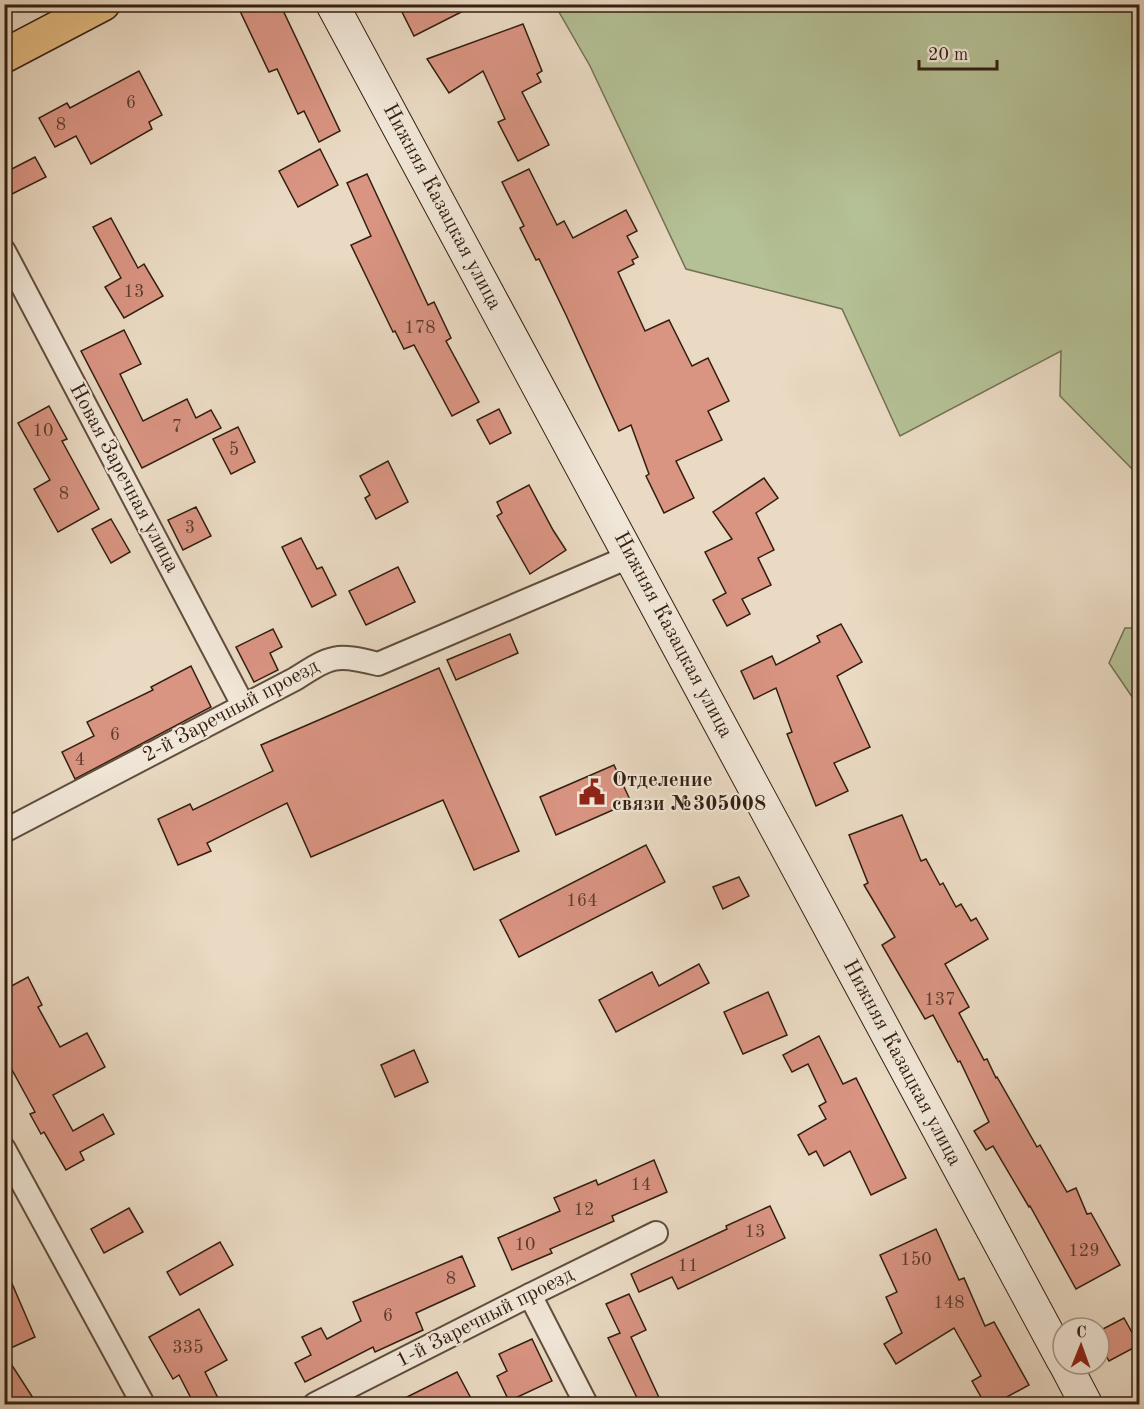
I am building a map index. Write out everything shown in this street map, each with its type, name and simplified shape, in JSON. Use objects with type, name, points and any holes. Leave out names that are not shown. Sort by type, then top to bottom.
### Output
[{"type":"main road","points":[[4,56],[103,4]]},
{"type":"street","name":"Нижняя Казацкая улица","points":[[332,4],[1051,1339]]},
{"type":"street","name":"Новая Заречная улица","points":[[4,251],[243,705]]},
{"type":"street","name":"2-й Заречный проезд","points":[[4,831],[295,679],[325,660],[349,657],[378,664],[631,556]]},
{"type":"street","points":[[4,1149],[143,1404]]},
{"type":"street","name":"1-й Заречный проезд","points":[[315,1404],[656,1233]]},
{"type":"street","points":[[530,1295],[586,1404]]},
{"type":"street","name":"Нижняя Казацкая улица","points":[[1071,1376],[1086,1404]]},
{"type":"green space","points":[[555,5],[1139,5],[1139,476],[1060,396],[1061,351],[900,436],[842,309],[686,269],[590,66]]},
{"type":"green space","points":[[1125,628],[1139,628],[1139,707],[1109,663]]},
{"type":"building","points":[[254,4],[280,4],[340,131],[319,142],[304,111],[298,114],[277,69],[269,72],[240,11]]},
{"type":"building","points":[[398,4],[477,4],[414,36]]},
{"type":"building","points":[[523,24],[542,71],[537,74],[541,82],[522,92],[549,145],[518,161],[498,122],[505,119],[483,71],[449,93],[427,59]]},
{"type":"building","points":[[139,71],[162,115],[149,122],[152,129],[91,164],[76,136],[55,147],[39,118],[67,103],[70,108]]},
{"type":"building","points":[[320,149],[338,185],[298,207],[279,171]]},
{"type":"building","points":[[35,157],[46,177],[4,198],[4,173]]},
{"type":"building","points":[[529,169],[557,225],[564,221],[573,238],[626,210],[637,231],[627,236],[638,257],[632,260],[634,264],[618,272],[645,331],[669,320],[692,366],[708,358],[729,401],[708,411],[722,440],[676,461],[694,498],[664,513],[646,476],[649,474],[631,425],[619,431],[539,259],[536,260],[520,228],[524,226],[502,182]]},
{"type":"building","points":[[367,174],[428,305],[434,302],[451,338],[446,341],[479,402],[452,416],[414,345],[404,349],[395,331],[393,332],[351,245],[371,236],[347,183]]},
{"type":"building","points":[[111,218],[138,268],[144,264],[163,296],[124,318],[105,287],[121,278],[93,227]]},
{"type":"building","points":[[124,330],[141,364],[120,374],[143,421],[187,399],[196,418],[211,410],[221,428],[142,468],[81,351]]},
{"type":"building","points":[[49,406],[67,439],[62,441],[99,509],[58,532],[34,489],[50,480],[18,423]]},
{"type":"building","points":[[499,409],[511,433],[490,444],[477,420]]},
{"type":"building","points":[[238,427],[255,462],[231,474],[213,439]]},
{"type":"building","points":[[388,461],[408,502],[376,519],[365,498],[370,495],[360,476]]},
{"type":"building","points":[[764,478],[778,498],[756,513],[774,550],[758,558],[771,585],[742,599],[750,614],[727,626],[713,600],[726,593],[705,552],[732,539],[713,512]]},
{"type":"building","points":[[529,485],[566,550],[530,574],[497,516],[502,513],[497,502]]},
{"type":"building","points":[[196,507],[211,536],[183,550],[168,520]]},
{"type":"building","points":[[111,519],[130,552],[111,563],[92,529]]},
{"type":"building","points":[[301,538],[317,569],[322,567],[336,595],[312,607],[282,547]]},
{"type":"building","points":[[398,567],[415,602],[366,625],[349,591]]},
{"type":"building","points":[[841,624],[862,662],[837,676],[870,747],[834,763],[848,791],[816,806],[787,734],[792,732],[776,688],[754,699],[741,671],[772,656],[776,665],[820,642],[817,636]]},
{"type":"building","points":[[273,629],[282,647],[270,653],[278,670],[254,682],[236,647]]},
{"type":"building","points":[[510,634],[518,653],[456,680],[447,660]]},
{"type":"building","points":[[191,666],[211,707],[75,779],[62,752],[94,736],[87,722],[153,690],[151,687]]},
{"type":"building","points":[[439,668],[519,851],[474,870],[443,800],[311,857],[287,803],[207,843],[211,851],[178,865],[158,819],[190,804],[193,810],[273,771],[261,745]]},
{"type":"building","points":[[614,765],[631,802],[556,835],[540,797]]},
{"type":"building","points":[[902,815],[921,861],[926,859],[940,885],[943,883],[956,907],[961,904],[971,921],[976,918],[988,939],[945,964],[969,1007],[959,1013],[984,1060],[987,1059],[1037,1147],[1040,1145],[1067,1192],[1076,1188],[1087,1214],[1091,1213],[1120,1265],[1076,1289],[1030,1206],[993,1146],[986,1150],[974,1131],[989,1122],[960,1061],[958,1062],[933,1015],[925,1019],[882,945],[895,937],[864,885],[868,883],[849,835]]},
{"type":"building","points":[[646,845],[665,882],[519,957],[500,920]]},
{"type":"building","points":[[739,877],[749,896],[723,909],[713,887]]},
{"type":"building","points":[[699,964],[709,983],[616,1032],[599,1000],[652,972],[659,986]]},
{"type":"building","points":[[28,977],[42,1005],[38,1007],[60,1047],[87,1033],[105,1067],[53,1095],[73,1131],[103,1114],[114,1134],[80,1152],[84,1160],[66,1170],[44,1132],[41,1134],[30,1114],[35,1112],[12,1070],[4,1074],[4,990]]},
{"type":"building","points":[[768,992],[787,1035],[743,1054],[724,1012]]},
{"type":"building","points":[[819,1036],[843,1084],[856,1078],[906,1178],[871,1195],[850,1151],[824,1166],[816,1151],[809,1155],[798,1135],[826,1119],[819,1106],[826,1102],[808,1064],[792,1072],[783,1055]]},
{"type":"building","points":[[414,1050],[428,1082],[395,1097],[381,1065]]},
{"type":"building","points":[[654,1160],[667,1192],[612,1216],[614,1221],[550,1249],[552,1253],[512,1270],[498,1238],[560,1211],[554,1198],[596,1180],[598,1185]]},
{"type":"building","points":[[770,1206],[785,1238],[678,1289],[672,1277],[639,1292],[631,1274]]},
{"type":"building","points":[[129,1208],[143,1232],[104,1253],[91,1229]]},
{"type":"building","points":[[936,1229],[959,1280],[964,1278],[985,1326],[994,1322],[1029,1385],[994,1404],[985,1404],[972,1381],[981,1376],[954,1328],[896,1364],[884,1344],[902,1333],[886,1297],[897,1292],[880,1255]]},
{"type":"building","points":[[220,1242],[233,1265],[180,1295],[167,1272]]},
{"type":"building","points":[[462,1256],[475,1286],[416,1313],[423,1330],[375,1352],[373,1347],[305,1382],[295,1363],[311,1355],[302,1337],[321,1328],[327,1339],[361,1321],[353,1302]]},
{"type":"building","points":[[4,1265],[35,1337],[4,1351]]},
{"type":"building","points":[[629,1294],[646,1330],[631,1337],[662,1404],[640,1404],[608,1338],[620,1333],[606,1304]]},
{"type":"building","points":[[199,1309],[227,1360],[205,1372],[221,1404],[194,1404],[179,1375],[173,1379],[149,1337]]},
{"type":"building","points":[[1124,1318],[1139,1345],[1111,1360],[1111,1325]]},
{"type":"building","points":[[532,1339],[552,1381],[509,1401],[497,1376],[507,1371],[499,1354]]},
{"type":"building","points":[[4,1353],[37,1404],[4,1404]]},
{"type":"building","points":[[457,1372],[474,1404],[393,1404]]},
{"type":"place","name":"Отделение связи №305008","points":[[592,792]]}]
